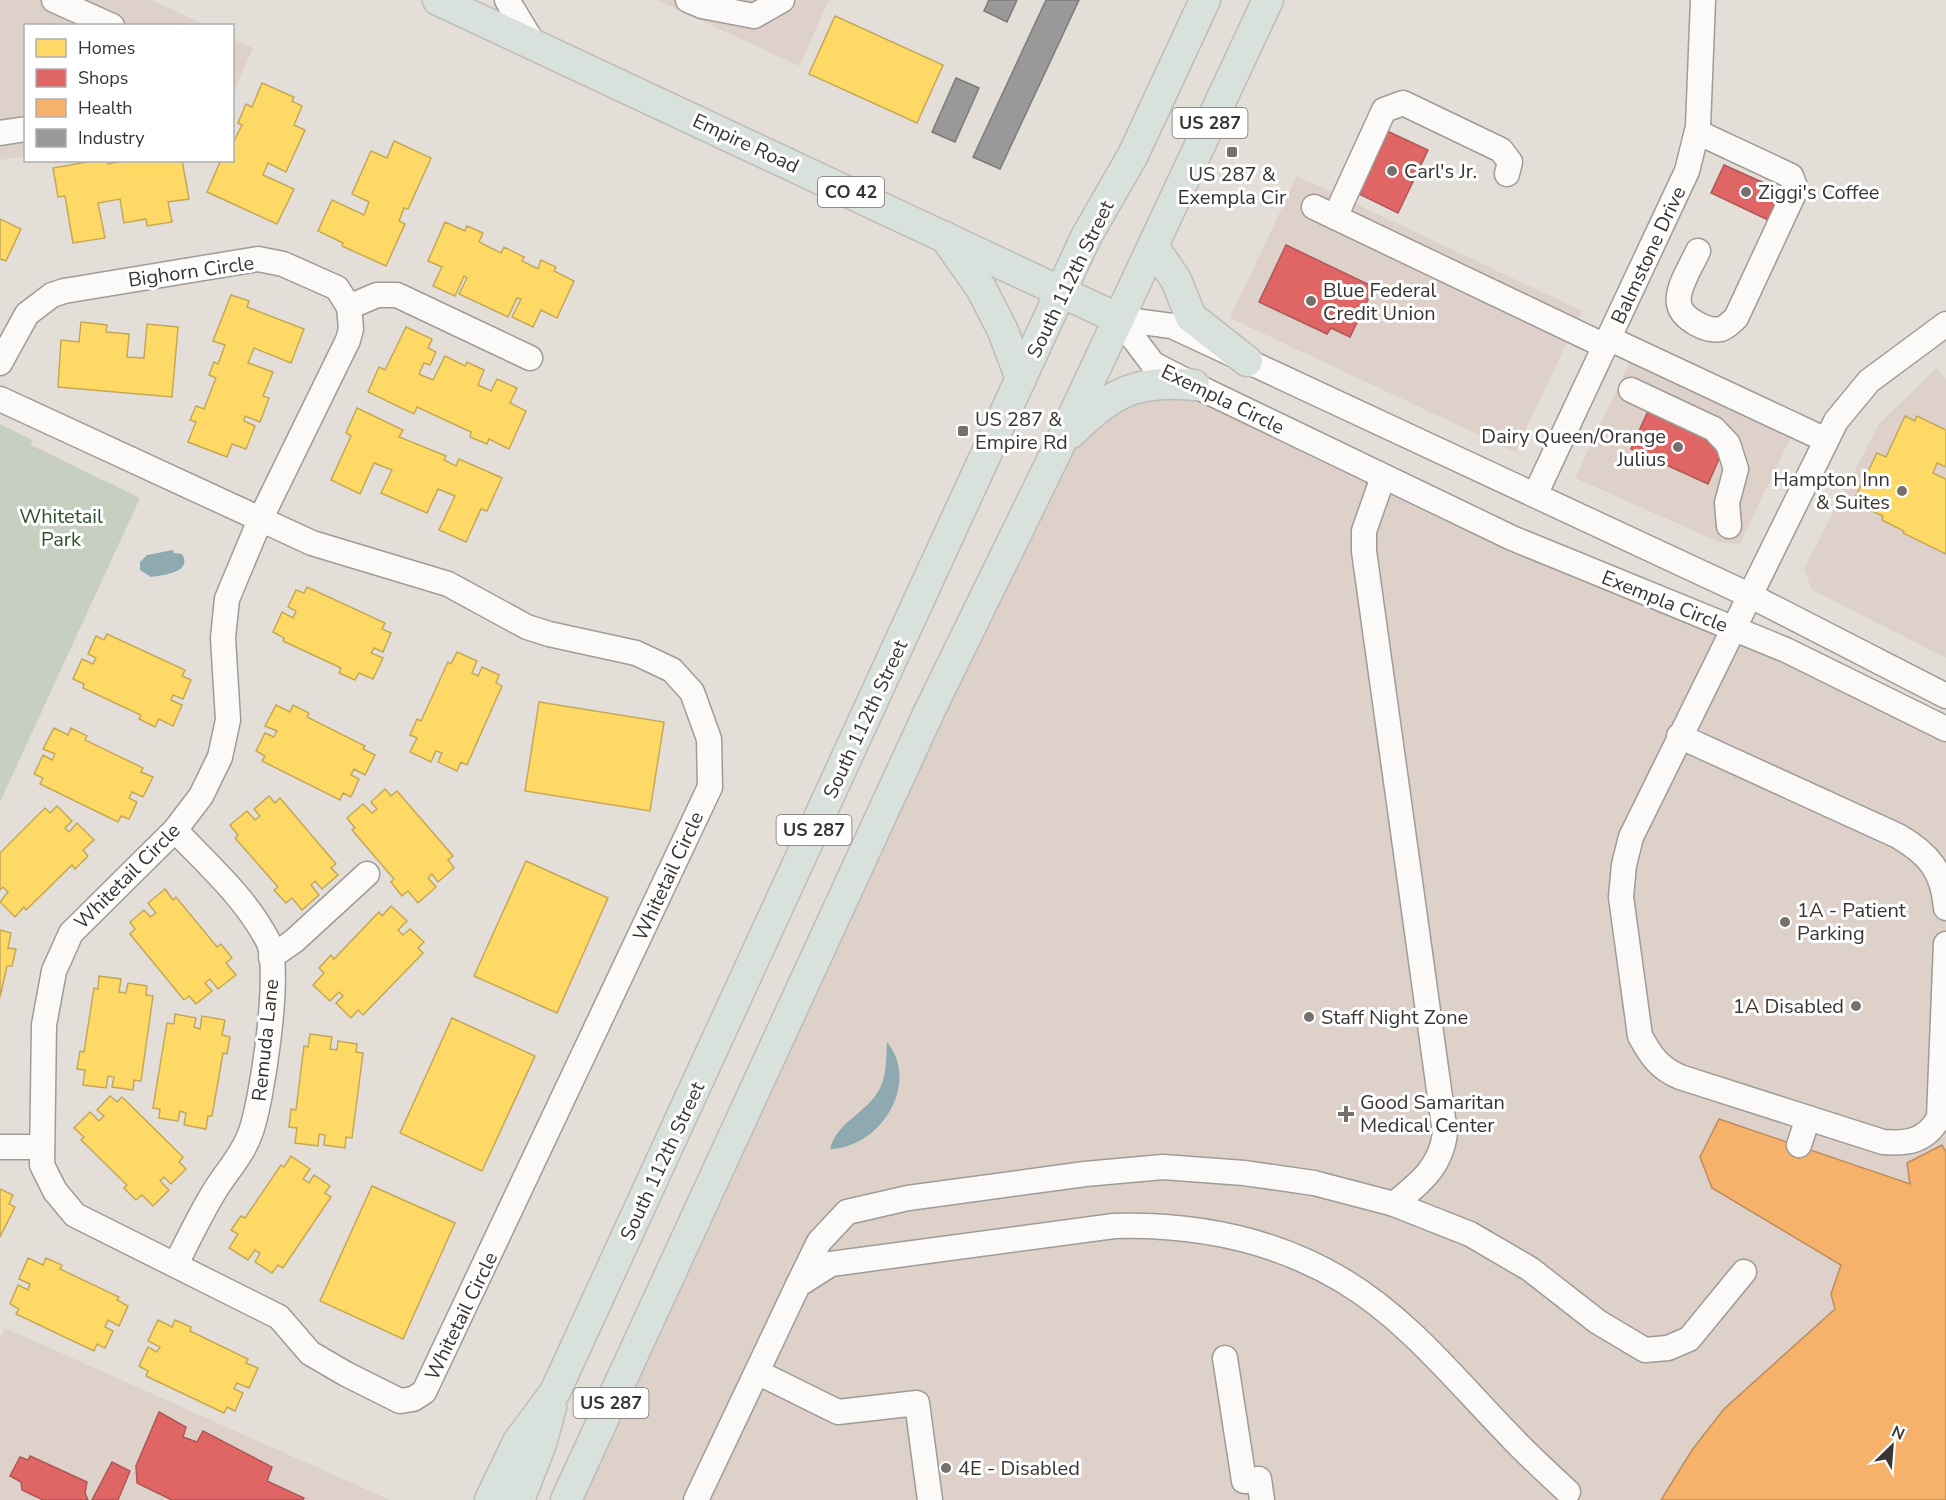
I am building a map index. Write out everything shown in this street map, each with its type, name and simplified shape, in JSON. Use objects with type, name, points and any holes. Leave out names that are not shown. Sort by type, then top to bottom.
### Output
[{"type":"main road","name":"Empire Road","points":[[438,0],[1119,319]]},
{"type":"main road","name":"South 112th Street","points":[[490,1500],[518,1442],[555,1392],[1086,237],[1133,155],[1204,0]]},
{"type":"main road","name":"US 287","points":[[566,1500],[929,712],[1060,444],[1268,0]]},
{"type":"main road","points":[[943,235],[981,288],[1003,331],[1021,379]]},
{"type":"main road","points":[[1153,246],[1176,280],[1191,317],[1247,361]]},
{"type":"main road","points":[[1060,444],[1086,418],[1122,391],[1153,383],[1194,384]]},
{"type":"main road","points":[[519,1500],[541,1444],[555,1392]]},
{"type":"street","points":[[54,0],[106,24]]},
{"type":"street","points":[[507,0],[535,46]]},
{"type":"street","points":[[688,0],[702,6],[754,16],[782,0]]},
{"type":"street","name":"Balmstone Drive","points":[[1535,495],[1687,171],[1697,132],[1703,0]]},
{"type":"street","points":[[1507,174],[1510,162],[1501,150],[1403,103],[1384,110],[1325,212],[1826,440]]},
{"type":"street","points":[[0,133],[24,129]]},
{"type":"street","points":[[1697,132],[1791,176],[1796,189],[1736,318],[1724,328],[1712,330],[1687,318],[1679,304],[1681,289],[1698,251]]},
{"type":"street","name":"Bighorn Circle","points":[[0,363],[27,314],[52,295],[64,291],[258,259],[283,264],[337,288],[349,307]]},
{"type":"street","points":[[260,520],[348,340],[351,329],[349,307],[377,294],[397,295],[530,358]]},
{"type":"street","name":"Exempla Circle","points":[[1119,319],[1172,326],[1751,596],[1946,696]]},
{"type":"street","name":"Exempla Circle","points":[[1119,319],[1153,364],[1512,538],[1786,650],[1946,729]]},
{"type":"street","points":[[1946,324],[1869,381],[1848,404],[1826,440],[1631,837],[1624,865],[1621,897],[1640,1036],[1650,1056],[1663,1069],[1680,1077],[1883,1142],[1903,1143],[1919,1139],[1932,1129],[1939,1118],[1946,944]]},
{"type":"street","points":[[1631,390],[1714,429],[1728,444],[1736,469],[1727,503],[1729,526]]},
{"type":"street","name":"Whitetail Circle","points":[[0,399],[312,543],[448,584],[527,627],[636,653],[672,670],[692,692],[707,732],[710,787],[424,1392],[413,1399],[400,1401],[346,1374],[310,1353],[279,1317],[75,1215],[55,1191],[42,1165],[44,1025],[54,971],[71,933],[175,830],[201,796],[220,757],[228,720],[228,674],[223,638],[227,599],[260,520]]},
{"type":"street","points":[[1383,477],[1364,531],[1364,551],[1445,1133],[1443,1151],[1434,1168],[1394,1204]]},
{"type":"street","points":[[1679,736],[1898,836],[1920,849],[1935,867],[1945,891],[1946,908]]},
{"type":"street","name":"Remuda Lane","points":[[175,830],[241,900],[269,943],[274,988],[258,1107],[250,1135],[237,1161],[215,1191],[176,1264]]},
{"type":"street","points":[[271,957],[294,941],[366,874]]},
{"type":"street","points":[[1798,1145],[1808,1118]]},
{"type":"street","points":[[0,1147],[42,1147]]},
{"type":"street","points":[[696,1500],[819,1242],[847,1212],[920,1196],[1085,1174],[1163,1167],[1244,1173],[1314,1183],[1394,1204],[1470,1234],[1530,1269],[1598,1322],[1645,1350],[1668,1348],[1689,1339],[1744,1272]]},
{"type":"street","points":[[798,1285],[831,1264],[1114,1226],[1158,1225],[1223,1233],[1286,1254],[1342,1280],[1395,1319],[1568,1492]]},
{"type":"street","points":[[1225,1358],[1244,1481],[1259,1479],[1262,1500]]},
{"type":"street","points":[[757,1372],[838,1412],[917,1403],[930,1500]]},
{"type":"shaded area","points":[[0,0],[152,0],[203,24],[24,24],[24,156],[0,160]]},
{"type":"shaded area","points":[[657,0],[829,0],[799,66]]},
{"type":"shaded area","points":[[234,39],[253,48],[234,91]]},
{"type":"shaded area","points":[[1297,176],[1582,311],[1515,452],[1230,318]]},
{"type":"shaded area","points":[[1641,339],[1802,414],[1739,545],[1719,542],[1575,478]]},
{"type":"shaded area","points":[[1936,368],[1946,380],[1946,658],[1812,590],[1804,569],[1879,424]]},
{"type":"shaded area","name":"Good Samaritan Medical Center","points":[[1194,385],[1946,729],[1946,1500],[565,1500],[1060,444],[1122,391]]},
{"type":"shaded area","points":[[5,1328],[390,1500],[0,1500],[0,1339]]},
{"type":"green space","name":"Whitetail Park","points":[[0,424],[32,440],[31,445],[140,498],[0,802]]},
{"type":"water","points":[[173,550],[174,553],[182,554],[184,565],[180,569],[169,574],[151,577],[140,570],[140,562],[147,555]]},
{"type":"water","points":[[887,1042],[896,1059],[899,1076],[897,1094],[890,1111],[879,1126],[865,1138],[848,1146],[830,1149],[839,1131],[868,1104],[880,1088],[885,1072]]},
{"type":"building: Homes","points":[[835,16],[943,65],[917,123],[809,74]]},
{"type":"building: Homes","points":[[262,83],[294,97],[292,101],[302,106],[294,125],[305,130],[286,172],[268,163],[263,175],[294,189],[277,224],[207,192],[220,162],[234,162],[234,141],[242,125],[238,123],[246,104],[252,107]]},
{"type":"building: Homes","points":[[394,141],[431,158],[408,209],[404,208],[399,221],[405,224],[386,266],[342,246],[343,243],[318,231],[332,200],[364,215],[369,202],[352,194],[371,151],[387,158]]},
{"type":"building: Homes","points":[[87,162],[108,162],[108,164],[182,162],[189,199],[168,202],[172,222],[147,226],[146,219],[124,223],[120,199],[98,203],[105,238],[73,243],[65,196],[58,197],[53,168]]},
{"type":"building: Homes","points":[[0,219],[21,229],[6,261],[0,259]]},
{"type":"building: Homes","points":[[445,222],[465,231],[467,226],[483,233],[479,242],[501,253],[504,247],[524,257],[522,261],[538,269],[541,260],[556,267],[554,271],[574,281],[557,318],[541,310],[533,327],[512,317],[521,299],[517,298],[508,317],[459,294],[467,278],[464,276],[455,296],[433,286],[442,267],[428,261]]},
{"type":"building: Homes","points":[[231,295],[249,301],[247,307],[304,329],[291,363],[254,348],[248,363],[273,372],[263,396],[269,398],[260,422],[245,416],[244,421],[255,426],[246,449],[232,444],[227,457],[188,442],[196,422],[190,420],[196,406],[204,409],[216,378],[209,375],[214,362],[218,364],[225,345],[213,341]]},
{"type":"building: Homes","points":[[81,322],[107,325],[106,332],[129,334],[127,357],[144,358],[147,324],[178,327],[172,397],[58,387],[61,340],[79,342]]},
{"type":"building: Homes","points":[[406,327],[432,339],[428,348],[436,352],[430,365],[424,363],[419,374],[433,380],[445,356],[465,366],[467,362],[484,370],[478,385],[491,391],[497,379],[517,388],[510,403],[526,411],[509,449],[489,439],[487,444],[470,437],[471,432],[417,407],[414,414],[368,392],[379,367],[385,370]]},
{"type":"building: Homes","points":[[357,408],[403,430],[399,437],[446,456],[444,460],[456,466],[459,459],[502,478],[487,511],[481,509],[466,542],[439,530],[455,496],[438,489],[427,513],[381,493],[392,470],[374,463],[360,494],[331,480],[351,436],[346,433]]},
{"type":"building: Homes","name":"Hampton Inn & Suites","points":[[1905,416],[1915,421],[1917,416],[1946,430],[1946,467],[1937,463],[1933,473],[1946,479],[1946,554],[1903,533],[1904,531],[1882,520],[1883,516],[1853,502],[1877,453],[1886,457]]},
{"type":"building: Homes","points":[[307,587],[385,623],[382,629],[391,633],[383,652],[374,648],[371,653],[383,658],[373,679],[359,673],[355,680],[339,673],[341,668],[283,641],[284,638],[273,632],[282,612],[293,618],[296,611],[288,607],[296,590],[304,593]]},
{"type":"building: Homes","points":[[107,634],[185,670],[182,676],[191,680],[183,699],[173,695],[171,700],[182,705],[173,726],[159,719],[155,727],[139,719],[141,715],[83,688],[84,684],[73,679],[82,659],[93,664],[96,658],[88,654],[96,636],[104,640]]},
{"type":"building: Homes","points":[[457,652],[477,661],[472,673],[478,676],[482,667],[499,675],[496,683],[502,686],[467,765],[461,762],[457,771],[438,762],[442,753],[436,751],[431,762],[410,752],[417,738],[410,735],[417,719],[421,721],[448,662],[451,664]]},
{"type":"building: Homes","points":[[539,702],[664,722],[650,811],[525,791]]},
{"type":"building: Homes","points":[[276,705],[290,712],[293,705],[309,713],[307,717],[365,746],[363,749],[375,755],[365,775],[354,769],[351,775],[359,779],[351,797],[343,793],[340,800],[262,761],[265,756],[256,751],[265,733],[274,737],[277,731],[265,726]]},
{"type":"building: Homes","points":[[54,728],[68,735],[71,728],[87,736],[85,740],[143,768],[141,772],[153,777],[143,797],[132,792],[129,798],[137,802],[129,819],[121,816],[118,822],[40,784],[43,778],[34,774],[43,755],[52,760],[55,754],[43,749]]},
{"type":"building: Homes","points":[[385,789],[391,796],[397,791],[453,856],[448,860],[454,868],[438,882],[432,874],[428,878],[436,887],[418,903],[408,891],[402,896],[391,882],[394,879],[352,830],[355,828],[347,818],[363,804],[372,813],[377,809],[371,802]]},
{"type":"building: Homes","points":[[269,796],[275,803],[280,798],[336,864],[331,868],[338,875],[322,889],[315,881],[311,885],[319,895],[302,910],[292,898],[286,903],[274,890],[278,887],[235,838],[238,835],[230,825],[247,811],[255,820],[260,816],[254,809]]},
{"type":"building: Homes","points":[[57,806],[72,821],[65,828],[69,832],[77,823],[94,840],[83,850],[88,856],[75,869],[72,865],[26,910],[24,907],[15,917],[0,902],[8,892],[3,887],[0,890],[0,853],[45,808],[50,813]]},
{"type":"building: Homes","points":[[526,861],[608,898],[557,1013],[474,976]]},
{"type":"building: Homes","points":[[165,889],[173,900],[176,897],[217,947],[221,944],[232,958],[226,963],[236,975],[218,989],[210,979],[205,983],[212,991],[196,1004],[189,996],[184,1000],[130,934],[135,929],[130,922],[144,910],[150,917],[156,913],[148,903]]},
{"type":"building: Homes","points":[[391,906],[407,921],[398,930],[403,935],[410,929],[424,942],[418,948],[423,953],[363,1015],[358,1010],[351,1018],[336,1003],[343,996],[339,992],[330,1001],[313,985],[324,973],[319,968],[331,955],[334,959],[379,912],[382,916]]},
{"type":"building: Homes","points":[[0,930],[11,933],[8,948],[16,949],[12,966],[7,966],[0,997]]},
{"type":"building: Homes","points":[[99,976],[121,979],[119,992],[126,993],[128,983],[147,986],[146,995],[153,996],[141,1081],[134,1080],[133,1090],[112,1087],[114,1077],[108,1076],[106,1088],[83,1085],[85,1070],[77,1069],[80,1051],[84,1052],[94,988],[98,989]]},
{"type":"building: Homes","points":[[175,1014],[196,1018],[194,1027],[200,1029],[202,1016],[225,1020],[222,1035],[230,1037],[227,1054],[223,1053],[212,1116],[208,1116],[206,1129],[184,1125],[186,1113],[180,1111],[178,1121],[159,1118],[160,1109],[153,1108],[167,1023],[174,1024]]},
{"type":"building: Homes","points":[[452,1018],[535,1056],[482,1171],[400,1133]]},
{"type":"building: Homes","points":[[310,1034],[332,1037],[330,1049],[337,1050],[338,1041],[357,1044],[356,1052],[363,1053],[352,1138],[346,1137],[345,1148],[324,1145],[325,1135],[319,1134],[318,1146],[295,1143],[297,1128],[289,1127],[291,1109],[296,1110],[304,1046],[308,1047]]},
{"type":"building: Homes","points":[[110,1096],[117,1102],[122,1097],[183,1157],[179,1162],[186,1169],[171,1184],[164,1177],[160,1181],[169,1190],[153,1206],[142,1195],[136,1200],[124,1188],[127,1185],[81,1140],[84,1137],[74,1128],[90,1112],[99,1121],[104,1116],[97,1110]]},
{"type":"building: Homes","points":[[291,1156],[310,1169],[303,1179],[309,1183],[314,1175],[330,1186],[325,1193],[331,1197],[283,1268],[278,1265],[272,1273],[255,1262],[260,1253],[255,1250],[248,1260],[229,1248],[238,1234],[231,1230],[241,1216],[245,1218],[281,1165],[284,1167]]},
{"type":"building: Homes","points":[[372,1186],[455,1223],[403,1339],[320,1301]]},
{"type":"building: Homes","points":[[0,1189],[13,1195],[9,1204],[15,1207],[0,1237]]},
{"type":"building: Homes","points":[[28,1258],[43,1265],[46,1258],[62,1265],[60,1269],[119,1297],[117,1300],[128,1306],[119,1326],[108,1320],[105,1327],[113,1331],[105,1348],[97,1344],[94,1351],[16,1314],[19,1309],[10,1304],[18,1285],[28,1290],[30,1284],[19,1279]]},
{"type":"building: Homes","points":[[158,1320],[172,1327],[175,1320],[191,1327],[190,1331],[248,1359],[246,1363],[258,1368],[249,1388],[237,1383],[234,1389],[243,1393],[235,1411],[227,1407],[224,1413],[146,1376],[148,1371],[139,1366],[148,1347],[157,1352],[160,1347],[148,1341]]},
{"type":"building: Shops","name":"Carl's Jr.","points":[[1385,130],[1428,150],[1398,213],[1355,192]]},
{"type":"building: Shops","name":"Ziggi's Coffee","points":[[1724,165],[1782,191],[1768,220],[1711,193]]},
{"type":"building: Shops","points":[[1286,245],[1374,287],[1350,337],[1331,328],[1327,334],[1259,302]]},
{"type":"building: Shops","name":"Dairy Queen/Orange Julius","points":[[1648,411],[1725,445],[1708,484],[1631,449]]},
{"type":"building: Shops","points":[[159,1412],[186,1427],[183,1437],[197,1442],[203,1431],[272,1467],[267,1481],[304,1498],[303,1500],[172,1500],[137,1483],[136,1466]]},
{"type":"building: Shops","points":[[30,1456],[87,1482],[85,1493],[88,1500],[43,1500],[22,1490],[21,1482],[10,1476],[20,1457],[28,1460]]},
{"type":"building: Shops","points":[[112,1462],[130,1471],[118,1500],[92,1500]]},
{"type":"building: Health","points":[[1719,1119],[1910,1184],[1907,1163],[1942,1145],[1946,1152],[1946,1500],[1661,1500],[1692,1450],[1724,1409],[1835,1309],[1831,1294],[1841,1265],[1712,1188],[1700,1157]]},
{"type":"building: Industry","points":[[989,0],[1017,0],[1007,22],[984,11]]},
{"type":"building: Industry","points":[[1046,0],[1079,0],[1000,169],[973,157]]},
{"type":"building: Industry","points":[[956,78],[979,88],[955,142],[932,132]]},
{"type":"place","name":"US 287 & Exempla Cir","points":[[1232,152]]},
{"type":"place","name":"Carl's Jr.","points":[[1392,171]]},
{"type":"place","name":"Ziggi's Coffee","points":[[1746,192]]},
{"type":"place","name":"Blue Federal Credit Union","points":[[1311,301]]},
{"type":"place","name":"US 287 & Empire Rd","points":[[963,431]]},
{"type":"place","name":"Dairy Queen/Orange Julius","points":[[1678,447]]},
{"type":"place","name":"Hampton Inn & Suites","points":[[1902,491]]},
{"type":"place","name":"1A - Patient Parking","points":[[1785,922]]},
{"type":"place","name":"1A Disabled","points":[[1856,1006]]},
{"type":"place","name":"Staff Night Zone","points":[[1309,1017]]},
{"type":"place","name":"Good Samaritan Medical Center","points":[[1346,1114]]},
{"type":"place","name":"4E - Disabled","points":[[946,1468]]}]
